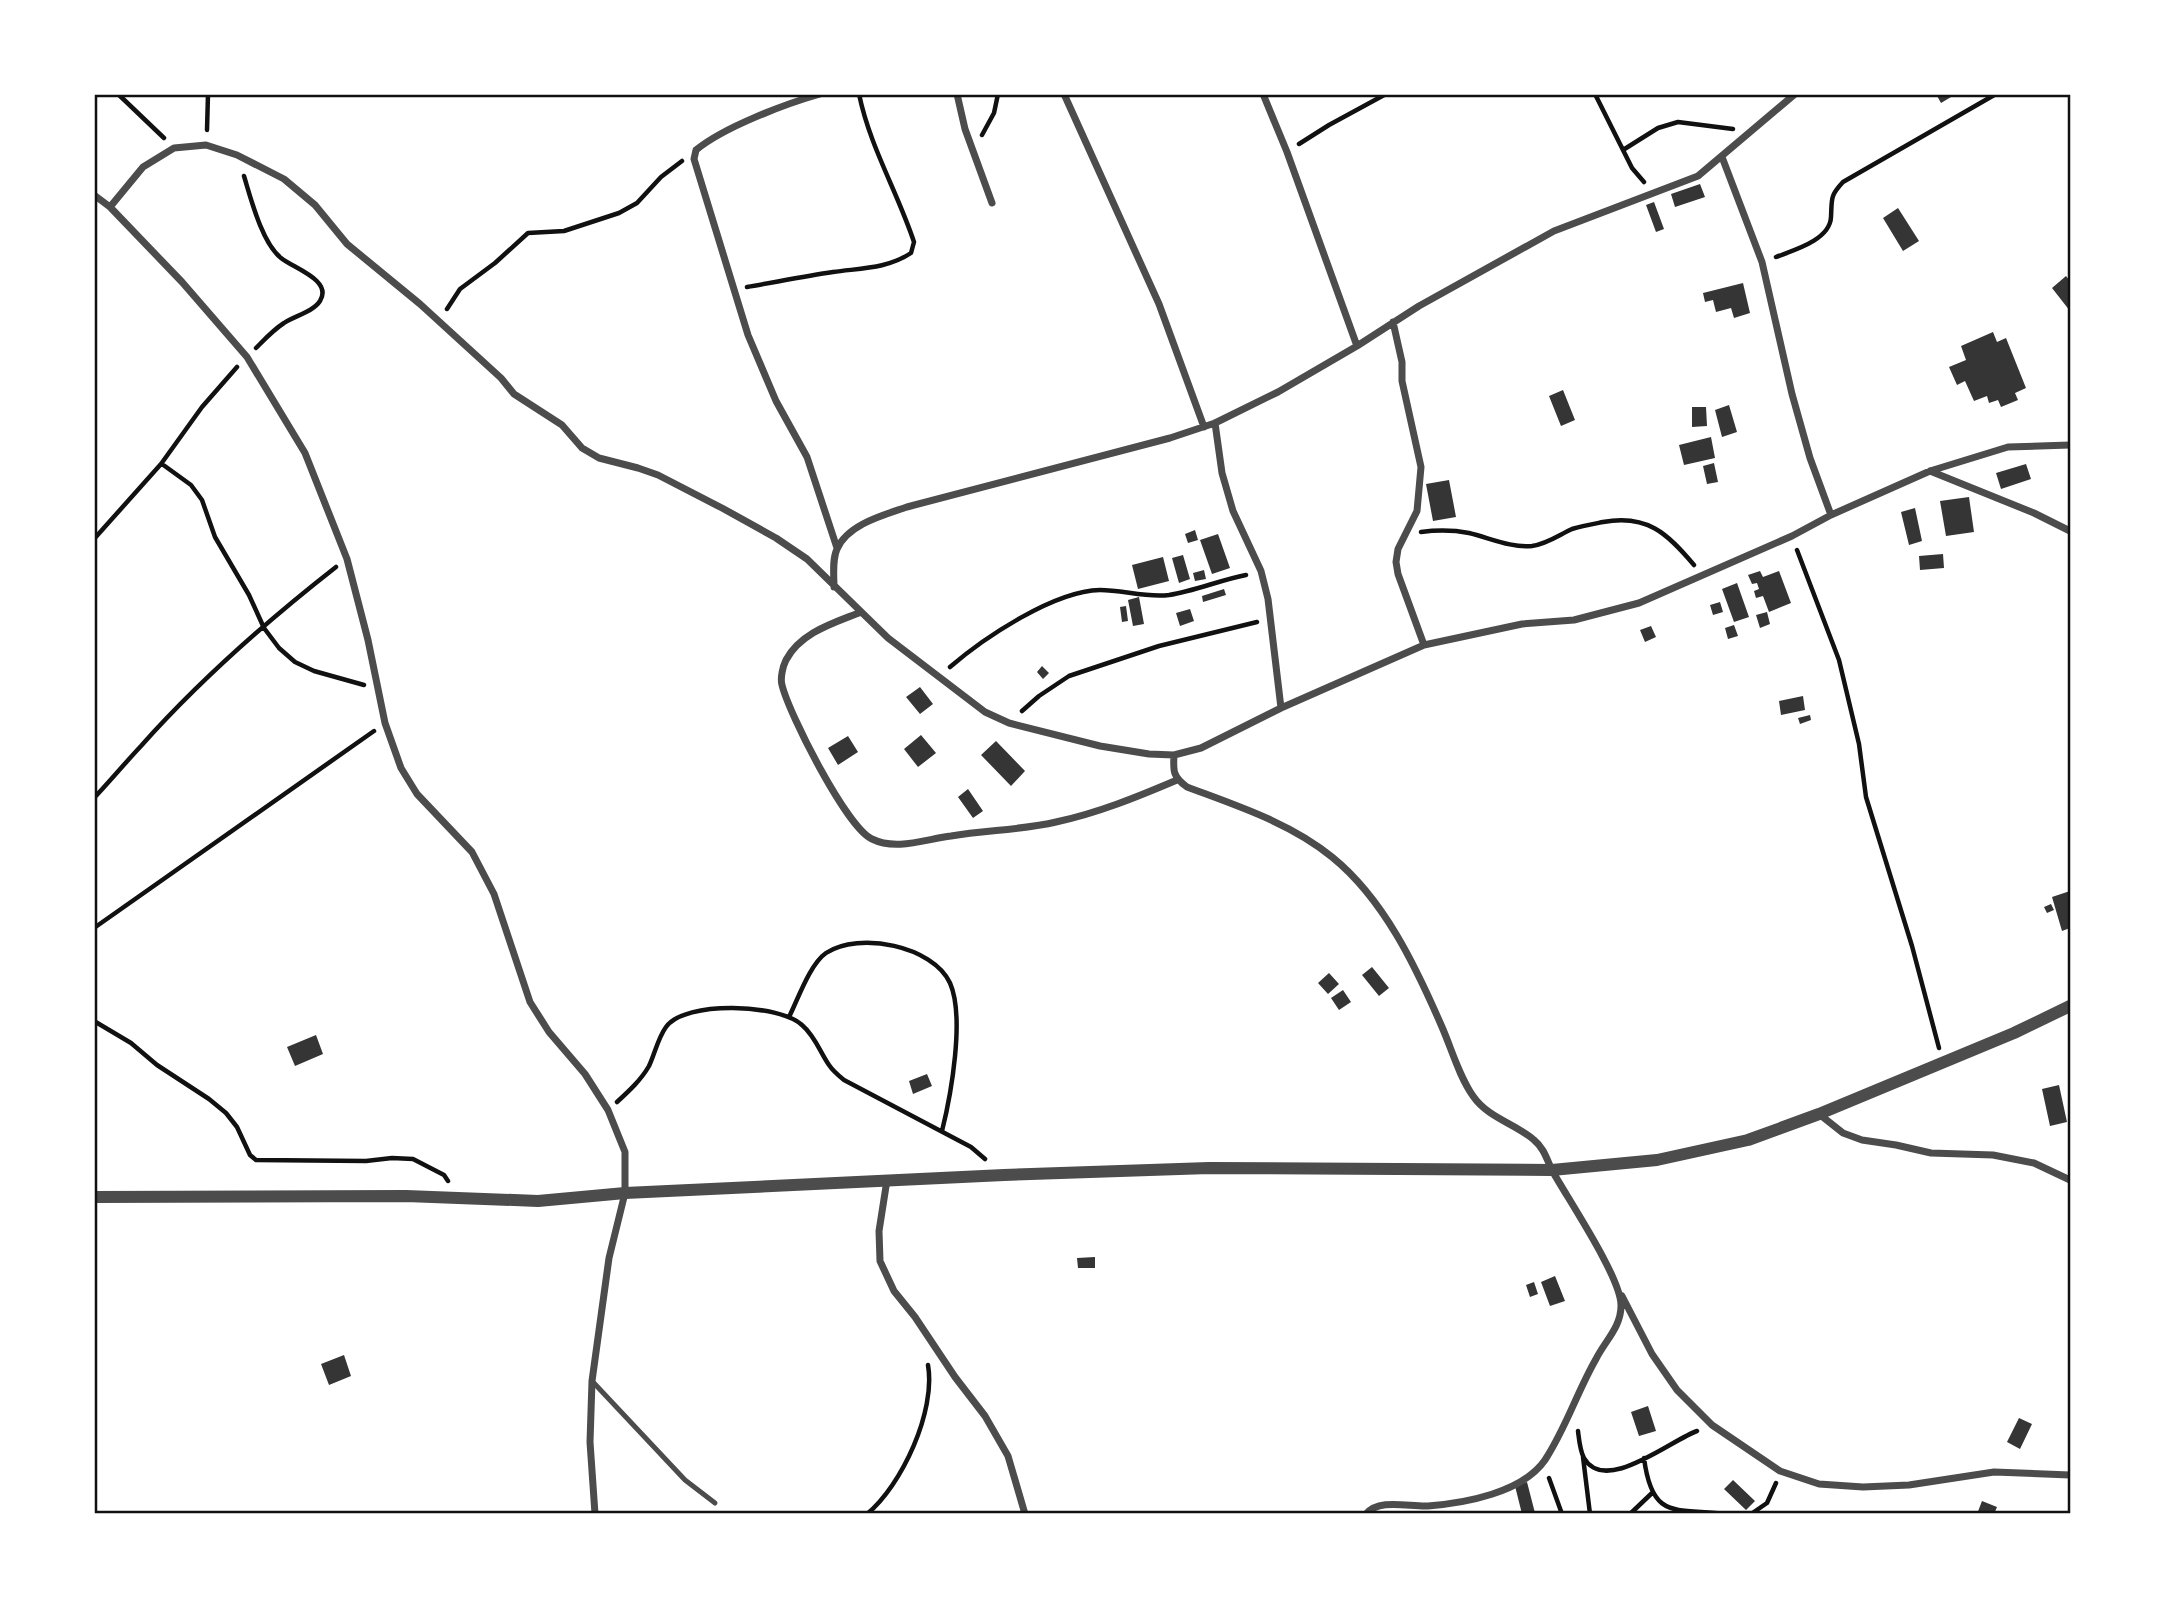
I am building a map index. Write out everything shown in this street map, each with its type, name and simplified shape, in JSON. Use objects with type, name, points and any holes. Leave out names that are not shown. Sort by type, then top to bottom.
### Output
[{"type":"street","points":[[820,94],[708,140],[696,150],[694,159],[733,289],[762,371],[807,457],[837,548],[834,587]]},
{"type":"street","points":[[957,94],[972,148],[992,203]]},
{"type":"street","points":[[1064,94],[1159,304],[1204,427]]},
{"type":"street","points":[[1263,94],[1287,152],[1357,345]]},
{"type":"street","points":[[837,548],[851,532],[873,519],[907,507],[1170,438],[1215,423],[1278,392],[1480,270],[1554,231],[1698,176],[1795,94]]},
{"type":"street","points":[[110,207],[143,167],[174,148],[206,145],[237,155],[284,179],[315,205],[347,243],[440,322],[514,394],[562,425],[582,448],[599,458],[658,475],[776,538],[807,559],[888,638],[985,712],[1009,723],[1100,746],[1149,754],[1174,755],[1202,748],[1281,708],[1424,645],[1522,624],[1574,620],[1639,603],[1792,536],[1831,515],[1930,471],[2008,447],[2070,444]]},
{"type":"street","points":[[1722,157],[1762,262],[1796,407],[1831,515]]},
{"type":"street","points":[[94,195],[110,207],[182,282],[247,357],[305,453],[346,559],[368,640],[385,723],[401,768],[417,794],[472,852],[489,883],[530,1002],[549,1032],[585,1074],[608,1110],[625,1152],[625,1193],[609,1258],[592,1381],[590,1442],[595,1514]]},
{"type":"street","points":[[1393,322],[1402,362],[1402,381],[1421,467],[1417,511],[1398,549],[1396,562],[1405,596],[1424,645]]},
{"type":"street","points":[[1215,423],[1222,473],[1233,510],[1261,571],[1281,708]]},
{"type":"street","points":[[1930,471],[2034,513],[2070,531]]},
{"type":"street","points":[[861,612],[821,628],[798,643],[786,660],[780,682],[790,709],[839,799],[858,829],[873,840],[898,845],[939,837],[1054,823],[1097,812],[1177,780]]},
{"type":"street","points":[[1174,755],[1173,772],[1177,780],[1186,787],[1286,828],[1332,856],[1361,886],[1398,937],[1429,996],[1474,1098],[1492,1114],[1532,1138],[1544,1150],[1552,1170],[1577,1211],[1652,1354],[1677,1390],[1712,1425],[1780,1471],[1819,1484],[1863,1487],[1909,1485],[1994,1472],[2070,1475]]},
{"type":"street","points":[[94,1198],[221,1195],[457,1197],[538,1201],[625,1193],[1004,1175],[1209,1168],[1552,1170],[1657,1160],[1748,1140],[1819,1114],[2070,1006]]},
{"type":"street","points":[[1819,1114],[1843,1133],[1862,1140],[1947,1155],[1993,1155],[2034,1163],[2070,1180]]},
{"type":"street","points":[[887,1180],[879,1231],[880,1261],[894,1291],[985,1416],[1008,1456],[1025,1514]]},
{"type":"street","points":[[1366,1514],[1368,1510],[1385,1505],[1425,1506],[1469,1501],[1505,1489],[1529,1476],[1543,1462],[1574,1406],[1596,1358],[1615,1331],[1621,1306],[1618,1289]]},
{"type":"lane","points":[[592,1381],[685,1480],[715,1503]]},
{"type":"path","points":[[118,94],[174,148]]},
{"type":"path","points":[[206,145],[208,94]]},
{"type":"path","points":[[733,289],[875,268],[898,262],[911,253],[914,242],[911,232],[865,123],[859,94]]},
{"type":"path","points":[[972,148],[994,113],[998,94]]},
{"type":"path","points":[[1287,152],[1386,94]]},
{"type":"path","points":[[1595,94],[1632,168],[1655,192]]},
{"type":"path","points":[[1762,262],[1811,242],[1824,232],[1832,220],[1833,194],[1843,182],[1996,94]]},
{"type":"path","points":[[1623,150],[1658,128],[1678,121],[1751,132]]},
{"type":"path","points":[[94,539],[162,464],[202,407],[247,357],[283,324],[318,304],[322,297],[322,288],[314,277],[279,257],[271,246],[253,205],[237,155]]},
{"type":"path","points":[[440,322],[460,289],[495,263],[528,233],[564,231],[619,213],[637,203],[673,166],[683,160],[694,159]]},
{"type":"path","points":[[162,464],[191,485],[202,500],[215,537],[249,595],[264,628],[279,648],[295,662],[313,671],[378,689]]},
{"type":"path","points":[[1405,534],[1439,530],[1533,546],[1553,540],[1573,529],[1620,519],[1640,521],[1653,526],[1668,537],[1703,576]]},
{"type":"path","points":[[1792,536],[1842,673],[1859,744],[1866,797],[1920,972],[1942,1063]]},
{"type":"path","points":[[94,799],[142,744],[226,661],[296,598],[346,559]]},
{"type":"path","points":[[939,677],[970,650],[1033,610],[1069,596],[1097,590],[1168,595],[1261,571]]},
{"type":"path","points":[[1009,723],[1039,696],[1069,676],[1159,646],[1270,619]]},
{"type":"path","points":[[94,928],[385,723]]},
{"type":"path","points":[[789,1017],[817,962],[827,952],[846,945],[872,943],[920,953],[938,967],[949,981],[954,996],[954,1074],[942,1131]]},
{"type":"path","points":[[608,1110],[635,1085],[648,1068],[666,1025],[684,1014],[742,1008],[789,1017],[802,1025],[819,1046],[830,1067],[844,1080],[971,1147],[1004,1175]]},
{"type":"path","points":[[94,1021],[131,1043],[157,1065],[226,1112],[237,1127],[250,1155],[256,1160],[366,1161],[392,1157],[413,1159],[444,1175],[457,1197]]},
{"type":"path","points":[[867,1514],[878,1505],[898,1478],[915,1442],[929,1386],[926,1356]]},
{"type":"path","points":[[1574,1406],[1590,1514]]},
{"type":"path","points":[[1582,1456],[1590,1466],[1604,1471],[1626,1468],[1690,1433],[1712,1425]]},
{"type":"path","points":[[1644,1458],[1652,1493],[1658,1503],[1671,1511],[1726,1514]]},
{"type":"path","points":[[1543,1462],[1562,1514]]},
{"type":"path","points":[[1751,1514],[1767,1503],[1780,1471]]},
{"type":"path","points":[[1630,1514],[1652,1493]]},
{"type":"building","points":[[1936,94],[1956,94],[1941,103]]},
{"type":"building","points":[[1700,184],[1705,197],[1675,207],[1671,194]]},
{"type":"building","points":[[1654,202],[1664,229],[1656,232],[1646,205]]},
{"type":"building","points":[[1898,208],[1919,241],[1903,251],[1883,218]]},
{"type":"building","points":[[2066,276],[2070,281],[2070,311],[2052,288]]},
{"type":"building","points":[[1743,283],[1750,313],[1734,318],[1731,308],[1716,312],[1713,300],[1705,302],[1703,293]]},
{"type":"building","points":[[1993,332],[1997,342],[2006,338],[2026,388],[2015,393],[2018,400],[2001,407],[1998,400],[1989,403],[1987,396],[1974,401],[1965,381],[1957,385],[1949,367],[1966,360],[1961,346]]},
{"type":"building","points":[[1563,390],[1575,420],[1561,426],[1549,396]]},
{"type":"building","points":[[1729,405],[1737,432],[1722,437],[1715,410]]},
{"type":"building","points":[[1692,407],[1706,407],[1707,426],[1692,427]]},
{"type":"building","points":[[1711,437],[1715,458],[1684,465],[1679,445]]},
{"type":"building","points":[[1714,463],[1718,482],[1707,484],[1703,466]]},
{"type":"building","points":[[2026,464],[2031,479],[2001,489],[1996,473]]},
{"type":"building","points":[[1449,480],[1456,517],[1433,521],[1426,484]]},
{"type":"building","points":[[1969,497],[1974,532],[1946,536],[1940,501]]},
{"type":"building","points":[[1915,508],[1922,541],[1909,545],[1901,512]]},
{"type":"building","points":[[1195,530],[1198,540],[1188,543],[1185,534]]},
{"type":"building","points":[[1218,534],[1230,568],[1212,574],[1200,540]]},
{"type":"building","points":[[1943,554],[1944,568],[1920,570],[1919,556]]},
{"type":"building","points":[[1183,555],[1190,579],[1179,583],[1172,558]]},
{"type":"building","points":[[1163,557],[1169,581],[1138,589],[1132,565]]},
{"type":"building","points":[[1204,570],[1206,579],[1195,581],[1193,573]]},
{"type":"building","points":[[1760,571],[1763,577],[1779,571],[1791,603],[1769,612],[1763,596],[1756,598],[1754,591],[1759,589],[1757,583],[1752,584],[1748,575]]},
{"type":"building","points":[[1737,583],[1749,617],[1734,622],[1722,589]]},
{"type":"building","points":[[1224,589],[1226,595],[1203,602],[1202,596]]},
{"type":"building","points":[[1139,597],[1144,624],[1133,626],[1128,600]]},
{"type":"building","points":[[1720,602],[1723,612],[1713,615],[1710,605]]},
{"type":"building","points":[[1126,606],[1128,621],[1122,622],[1120,607]]},
{"type":"building","points":[[1190,609],[1194,621],[1180,626],[1176,613]]},
{"type":"building","points":[[1767,612],[1770,624],[1760,628],[1756,615]]},
{"type":"building","points":[[1734,625],[1738,636],[1728,639],[1725,628]]},
{"type":"building","points":[[1651,626],[1656,637],[1645,642],[1640,630]]},
{"type":"building","points":[[1042,666],[1049,673],[1043,679],[1037,672]]},
{"type":"building","points":[[920,687],[933,704],[920,714],[906,697]]},
{"type":"building","points":[[1803,696],[1805,710],[1781,715],[1779,701]]},
{"type":"building","points":[[1810,715],[1811,720],[1800,724],[1798,718]]},
{"type":"building","points":[[921,735],[936,753],[918,767],[904,749]]},
{"type":"building","points":[[848,736],[858,752],[838,765],[828,748]]},
{"type":"building","points":[[996,741],[1025,771],[1011,786],[981,755]]},
{"type":"building","points":[[968,789],[983,811],[973,818],[958,797]]},
{"type":"building","points":[[2070,891],[2070,928],[2062,931],[2052,897]]},
{"type":"building","points":[[2051,904],[2054,910],[2047,913],[2044,907]]},
{"type":"building","points":[[1372,967],[1389,988],[1379,996],[1362,975]]},
{"type":"building","points":[[1329,973],[1339,984],[1328,994],[1318,983]]},
{"type":"building","points":[[1343,990],[1351,1002],[1339,1010],[1331,998]]},
{"type":"building","points":[[316,1035],[323,1054],[295,1066],[287,1047]]},
{"type":"building","points":[[927,1074],[932,1086],[913,1094],[909,1081]]},
{"type":"building","points":[[2059,1085],[2067,1122],[2050,1126],[2042,1089]]},
{"type":"building","points":[[1095,1257],[1095,1268],[1078,1268],[1077,1258]]},
{"type":"building","points":[[1555,1276],[1565,1301],[1550,1306],[1541,1282]]},
{"type":"building","points":[[1534,1282],[1538,1294],[1530,1297],[1526,1285]]},
{"type":"building","points":[[344,1355],[351,1376],[329,1385],[321,1364]]},
{"type":"building","points":[[1648,1406],[1656,1431],[1639,1436],[1631,1412]]},
{"type":"building","points":[[2019,1418],[2032,1424],[2020,1449],[2007,1442]]},
{"type":"building","points":[[1733,1480],[1755,1501],[1746,1510],[1724,1489]]},
{"type":"building","points":[[1527,1482],[1535,1513],[1522,1514],[1515,1486]]},
{"type":"building","points":[[1982,1501],[1997,1507],[1994,1514],[1977,1514]]}]
